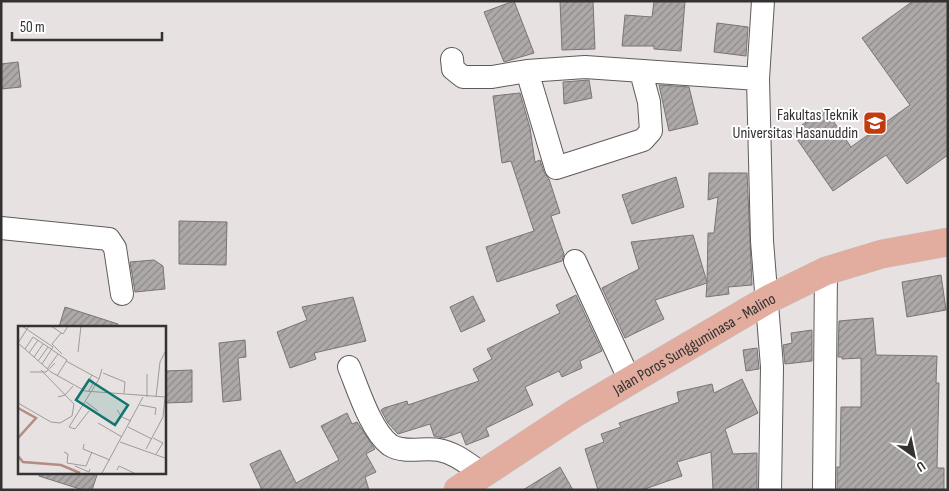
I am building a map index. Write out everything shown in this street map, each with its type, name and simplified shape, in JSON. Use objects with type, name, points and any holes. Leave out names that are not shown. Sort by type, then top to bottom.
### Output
[{"type":"main road","name":"Jalan Poros Sungguminasa - Malino","points":[[458,490],[576,413],[767,300],[826,271],[882,254],[948,242]]},
{"type":"street","points":[[762,1],[758,80],[762,241],[772,367],[770,490]]},
{"type":"street","points":[[452,59],[453,69],[463,78],[492,77],[527,71],[585,67],[758,80]]},
{"type":"street","points":[[527,71],[556,168],[643,140],[651,131],[649,102],[641,72]]},
{"type":"street","points":[[1,228],[109,239],[115,248],[122,294]]},
{"type":"street","points":[[575,261],[630,381]]},
{"type":"street","points":[[824,490],[826,271]]},
{"type":"street","points":[[348,367],[377,430],[392,446],[403,449],[438,450],[454,454],[483,474]]},
{"type":"building","points":[[514,1],[534,53],[504,62],[484,12]]},
{"type":"building","points":[[560,1],[593,1],[595,49],[562,50]]},
{"type":"building","points":[[654,1],[685,1],[681,51],[654,49],[654,46],[622,46],[625,15],[652,17]]},
{"type":"building","points":[[913,1],[948,1],[948,155],[907,184],[886,155],[833,191],[792,132],[825,109],[851,147],[910,105],[862,38]]},
{"type":"building","points":[[717,23],[748,27],[746,56],[714,52]]},
{"type":"building","points":[[18,62],[21,87],[1,89],[1,64]]},
{"type":"building","points":[[589,80],[592,98],[564,104],[563,82]]},
{"type":"building","points":[[659,85],[689,87],[698,124],[669,131]]},
{"type":"building","points":[[520,93],[530,128],[535,162],[540,160],[544,172],[549,179],[560,213],[551,216],[564,254],[562,261],[497,282],[486,247],[534,231],[511,161],[502,163],[493,96]]},
{"type":"building","points":[[709,173],[747,173],[752,285],[728,287],[729,294],[706,297],[707,283],[655,300],[664,319],[625,338],[602,288],[639,269],[631,242],[693,235],[707,282],[708,233],[714,233],[718,197],[708,200]]},
{"type":"building","points":[[676,177],[684,207],[632,224],[622,195]]},
{"type":"building","points":[[179,221],[227,222],[226,265],[179,264]]},
{"type":"building","points":[[154,260],[163,266],[165,289],[135,292],[130,262]]},
{"type":"building","points":[[941,275],[946,310],[907,317],[902,282]]},
{"type":"building","points":[[576,295],[602,351],[580,361],[582,368],[562,377],[559,371],[525,387],[533,405],[486,428],[489,436],[466,445],[461,432],[444,438],[434,436],[430,424],[398,434],[388,423],[381,410],[384,408],[407,401],[408,405],[479,381],[473,369],[492,359],[487,349],[560,313],[556,305]]},
{"type":"building","points":[[473,296],[485,321],[461,332],[450,307]]},
{"type":"building","points":[[353,297],[366,341],[314,353],[316,359],[290,368],[277,332],[307,320],[302,307]]},
{"type":"building","points":[[65,307],[118,324],[117,326],[59,326]]},
{"type":"building","points":[[873,318],[876,355],[937,356],[936,383],[939,383],[937,468],[944,468],[944,490],[837,490],[837,467],[840,467],[841,407],[861,407],[861,358],[842,359],[842,357],[838,357],[839,321]]},
{"type":"building","points":[[812,330],[812,361],[785,364],[783,345],[792,343],[791,333]]},
{"type":"building","points":[[245,340],[246,357],[238,358],[241,400],[223,402],[219,343]]},
{"type":"building","points":[[757,348],[759,369],[746,371],[743,350]]},
{"type":"building","points":[[192,370],[192,402],[166,403],[166,371]]},
{"type":"building","points":[[742,379],[758,413],[725,429],[733,454],[757,453],[757,490],[713,490],[711,452],[677,462],[682,476],[642,490],[598,490],[585,449],[604,442],[601,434],[621,427],[619,423],[679,402],[677,392],[712,384],[714,393]]},
{"type":"building","points":[[347,413],[352,424],[357,422],[375,449],[366,454],[376,472],[365,477],[369,490],[262,490],[250,464],[280,450],[296,483],[339,460],[321,426]]},
{"type":"building","points":[[560,467],[573,490],[523,490]]},
{"type":"building","points":[[40,474],[97,474],[92,490],[83,490],[39,476]]},
{"type":"place","name":"Fakultas Teknik Universitas Hasanuddin","points":[[875,123]]}]
